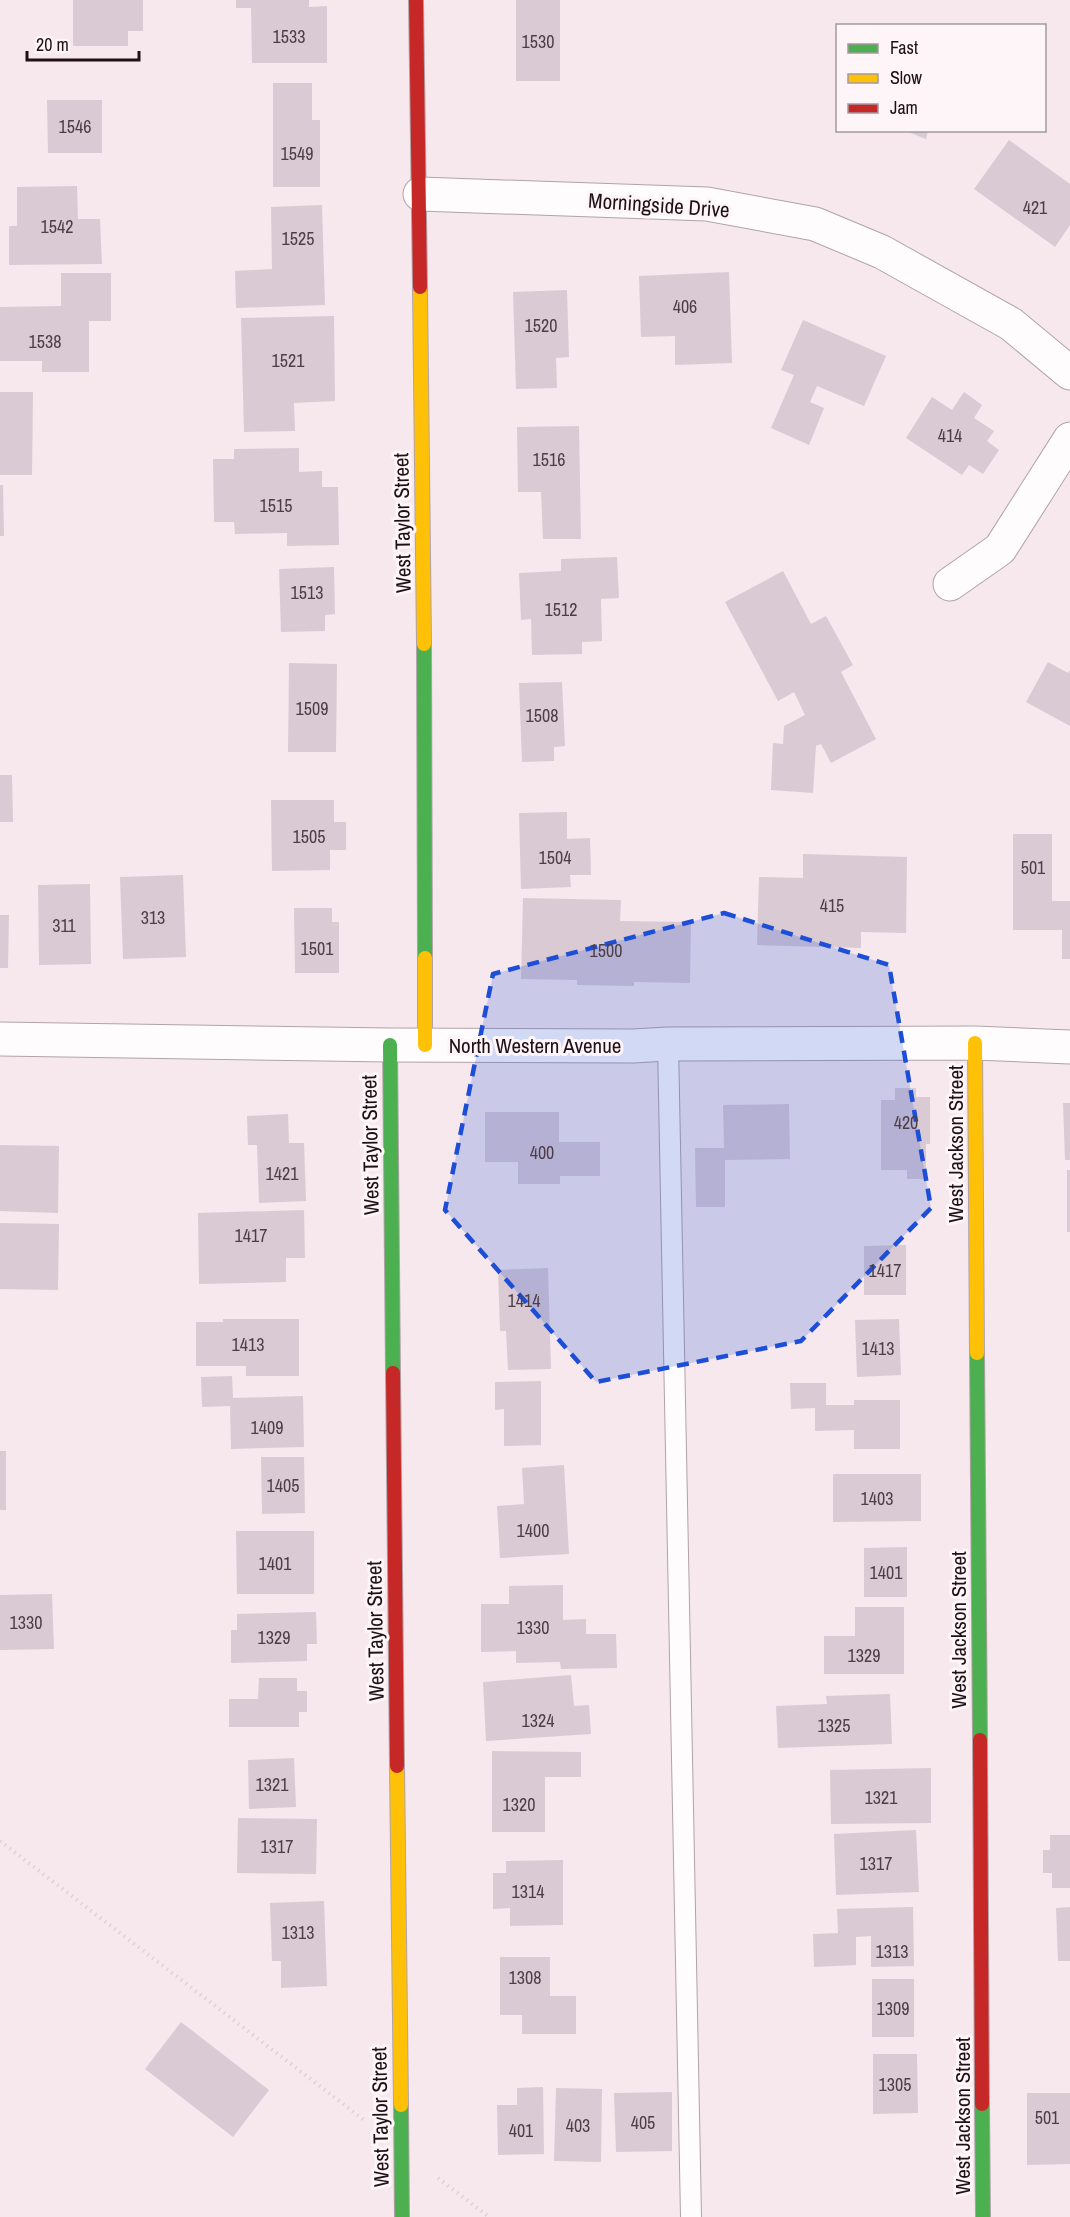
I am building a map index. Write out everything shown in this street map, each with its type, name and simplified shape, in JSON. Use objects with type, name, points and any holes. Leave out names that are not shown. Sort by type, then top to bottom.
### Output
[{"type":"street","name":"West Taylor Street","points":[[416,0],[425,684],[425,1045]]},
{"type":"street","name":"Morningside Drive","points":[[420,194],[707,204],[815,224],[882,252],[1011,324],[1070,373]]},
{"type":"street","points":[[950,584],[1000,549],[1070,439]]},
{"type":"street","name":"North Western Avenue","points":[[0,1039],[633,1046],[975,1043],[1070,1047]]},
{"type":"street","name":"West Jackson Street","points":[[975,1043],[983,2217]]},
{"type":"street","name":"West Taylor Street","points":[[390,1045],[402,2217]]},
{"type":"lane","points":[[668,1044],[691,2217]]},
{"type":"path","points":[[0,1841],[489,2217]]},
{"type":"highlighted area","points":[[724,913],[889,965],[931,1208],[801,1341],[596,1382],[445,1210],[493,974]]},
{"type":"building","points":[[73,0],[143,0],[143,31],[128,31],[128,46],[73,46]]},
{"type":"building","points":[[236,0],[309,0],[309,7],[327,6],[327,63],[252,63],[251,8],[236,8]]},
{"type":"building","points":[[516,0],[560,0],[560,81],[516,81]]},
{"type":"building","points":[[273,83],[312,83],[312,120],[320,120],[320,187],[273,187]]},
{"type":"building","points":[[47,100],[102,100],[102,153],[48,153]]},
{"type":"building","points":[[908,132],[928,132],[926,139]]},
{"type":"building","points":[[1009,140],[1070,184],[1070,225],[1055,247],[974,189]]},
{"type":"building","points":[[77,186],[78,219],[100,219],[102,264],[9,265],[9,226],[17,226],[17,187]]},
{"type":"building","points":[[322,205],[325,305],[236,308],[235,271],[272,269],[271,207]]},
{"type":"building","points":[[729,272],[732,363],[675,365],[675,336],[641,337],[639,276]]},
{"type":"building","points":[[61,273],[111,273],[111,321],[89,321],[89,372],[42,372],[42,361],[0,361],[0,307],[61,306]]},
{"type":"building","points":[[567,290],[569,357],[556,358],[557,388],[516,389],[513,292]]},
{"type":"building","points":[[334,316],[335,401],[294,403],[295,431],[244,432],[241,318]]},
{"type":"building","points":[[803,320],[886,356],[864,406],[817,386],[810,402],[824,408],[809,445],[771,428],[794,375],[781,370]]},
{"type":"building","points":[[0,392],[33,392],[32,475],[0,475]]},
{"type":"building","points":[[964,392],[982,405],[974,418],[994,431],[987,441],[999,450],[983,474],[969,465],[962,475],[906,438],[932,397],[952,410]]},
{"type":"building","points":[[579,426],[581,539],[543,539],[541,492],[518,492],[517,427]]},
{"type":"building","points":[[299,448],[299,472],[322,471],[322,487],[338,487],[339,545],[287,546],[287,533],[235,534],[234,522],[214,522],[213,459],[234,459],[234,449]]},
{"type":"building","points":[[0,485],[3,485],[4,536],[0,536]]},
{"type":"building","points":[[617,557],[619,598],[601,599],[602,641],[582,642],[582,654],[532,655],[531,619],[521,620],[519,573],[561,571],[561,559]]},
{"type":"building","points":[[334,567],[335,614],[325,615],[325,631],[281,632],[279,569]]},
{"type":"building","points":[[783,571],[811,624],[826,616],[853,665],[841,672],[876,739],[831,763],[821,744],[816,746],[813,793],[771,790],[773,743],[783,744],[784,726],[805,715],[794,692],[778,701],[725,602]]},
{"type":"building","points":[[1048,662],[1068,673],[1070,670],[1070,726],[1026,702]]},
{"type":"building","points":[[289,663],[337,664],[336,752],[288,752]]},
{"type":"building","points":[[562,682],[565,746],[554,747],[554,761],[522,762],[519,683]]},
{"type":"building","points":[[0,775],[12,775],[13,822],[0,822]]},
{"type":"building","points":[[271,800],[334,800],[334,822],[346,822],[346,850],[330,850],[330,870],[272,871]]},
{"type":"building","points":[[567,812],[567,839],[590,838],[591,875],[570,875],[571,887],[521,889],[519,813]]},
{"type":"building","points":[[1013,834],[1052,834],[1052,901],[1070,901],[1070,959],[1062,959],[1062,930],[1013,930]]},
{"type":"building","points":[[803,854],[907,857],[906,933],[861,932],[861,948],[757,945],[759,877],[803,878]]},
{"type":"building","points":[[183,875],[186,957],[123,959],[120,877]]},
{"type":"building","points":[[90,884],[91,964],[39,965],[38,885]]},
{"type":"building","points":[[523,898],[621,900],[620,921],[691,922],[690,983],[634,982],[634,986],[577,985],[577,980],[521,979]]},
{"type":"building","points":[[294,908],[332,908],[332,922],[339,922],[339,973],[295,973]]},
{"type":"building","points":[[0,915],[9,915],[8,968],[0,968]]},
{"type":"building","points":[[895,1088],[916,1088],[916,1097],[930,1097],[930,1144],[926,1144],[926,1179],[907,1179],[907,1170],[881,1170],[881,1100],[895,1100]]},
{"type":"building","points":[[1063,1103],[1070,1103],[1070,1160],[1065,1160]]},
{"type":"building","points":[[789,1104],[790,1159],[725,1160],[725,1207],[696,1207],[695,1148],[724,1148],[723,1105]]},
{"type":"building","points":[[485,1112],[559,1112],[559,1142],[600,1142],[600,1176],[560,1176],[560,1184],[518,1184],[518,1162],[485,1162]]},
{"type":"building","points":[[288,1114],[289,1143],[304,1143],[306,1201],[259,1203],[257,1145],[248,1145],[247,1116]]},
{"type":"building","points":[[0,1145],[59,1146],[58,1213],[0,1211]]},
{"type":"building","points":[[1067,1170],[1070,1170],[1070,1232],[1067,1232]]},
{"type":"building","points":[[304,1210],[305,1258],[286,1258],[286,1282],[199,1284],[198,1213]]},
{"type":"building","points":[[0,1223],[59,1224],[58,1290],[0,1289]]},
{"type":"building","points":[[906,1245],[906,1295],[864,1295],[864,1246]]},
{"type":"building","points":[[548,1268],[551,1369],[508,1370],[506,1331],[500,1331],[498,1270]]},
{"type":"building","points":[[223,1319],[299,1319],[299,1376],[246,1376],[246,1366],[196,1366],[196,1322],[223,1322]]},
{"type":"building","points":[[899,1319],[901,1375],[857,1377],[855,1320]]},
{"type":"building","points":[[232,1376],[233,1398],[303,1396],[304,1447],[231,1449],[230,1406],[202,1407],[201,1377]]},
{"type":"building","points":[[541,1381],[541,1445],[504,1446],[504,1409],[495,1410],[495,1382]]},
{"type":"building","points":[[790,1383],[826,1383],[826,1405],[854,1405],[854,1400],[900,1400],[900,1449],[854,1449],[854,1430],[815,1431],[815,1408],[791,1409]]},
{"type":"building","points":[[0,1451],[6,1451],[6,1510],[0,1510]]},
{"type":"building","points":[[261,1457],[304,1457],[305,1513],[262,1514]]},
{"type":"building","points":[[564,1465],[569,1554],[500,1558],[497,1506],[524,1504],[522,1468]]},
{"type":"building","points":[[833,1474],[921,1474],[921,1521],[833,1522]]},
{"type":"building","points":[[236,1531],[314,1531],[314,1594],[237,1594]]},
{"type":"building","points":[[907,1547],[907,1597],[864,1597],[864,1548]]},
{"type":"building","points":[[563,1585],[563,1620],[586,1619],[586,1634],[616,1634],[617,1668],[561,1669],[560,1662],[516,1663],[516,1651],[481,1652],[481,1604],[509,1604],[509,1586]]},
{"type":"building","points":[[52,1594],[54,1649],[0,1650],[0,1595]]},
{"type":"building","points":[[855,1607],[904,1607],[904,1674],[824,1674],[824,1636],[855,1636]]},
{"type":"building","points":[[316,1612],[317,1644],[307,1644],[307,1661],[231,1663],[231,1630],[237,1630],[237,1614]]},
{"type":"building","points":[[571,1675],[574,1706],[589,1705],[591,1734],[486,1741],[483,1682]]},
{"type":"building","points":[[259,1678],[297,1678],[297,1691],[307,1691],[307,1712],[299,1712],[299,1727],[229,1727],[229,1699],[258,1699]]},
{"type":"building","points":[[890,1694],[892,1744],[778,1748],[776,1706],[827,1704],[826,1696]]},
{"type":"building","points":[[492,1751],[581,1752],[581,1777],[545,1777],[545,1832],[492,1832]]},
{"type":"building","points":[[294,1758],[296,1807],[249,1809],[248,1760]]},
{"type":"building","points":[[931,1768],[931,1823],[831,1824],[830,1770]]},
{"type":"building","points":[[238,1818],[317,1819],[316,1874],[237,1873]]},
{"type":"building","points":[[916,1830],[919,1892],[836,1895],[834,1834]]},
{"type":"building","points":[[1050,1835],[1070,1835],[1070,1888],[1052,1888],[1052,1873],[1043,1873],[1043,1850],[1050,1850]]},
{"type":"building","points":[[563,1860],[563,1925],[510,1926],[510,1908],[493,1909],[493,1873],[506,1873],[506,1861]]},
{"type":"building","points":[[324,1901],[327,1986],[281,1988],[281,1961],[272,1961],[270,1903]]},
{"type":"building","points":[[913,1907],[914,1966],[871,1967],[871,1936],[856,1937],[856,1965],[814,1967],[813,1934],[838,1933],[837,1909]]},
{"type":"building","points":[[1070,1907],[1070,1961],[1058,1961],[1056,1908]]},
{"type":"building","points":[[500,1957],[550,1957],[550,1996],[576,1996],[576,2034],[522,2034],[522,2015],[500,2015]]},
{"type":"building","points":[[872,1979],[914,1979],[914,2037],[872,2037]]},
{"type":"building","points":[[181,2022],[269,2090],[233,2137],[145,2069]]},
{"type":"building","points":[[873,2054],[917,2054],[918,2113],[873,2114]]},
{"type":"building","points":[[543,2087],[544,2154],[498,2155],[497,2105],[517,2105],[517,2088]]},
{"type":"building","points":[[556,2088],[602,2089],[601,2162],[554,2161]]},
{"type":"building","points":[[672,2092],[672,2151],[616,2152],[614,2093]]},
{"type":"building","points":[[1027,2093],[1070,2093],[1070,2164],[1027,2165]]},
{"type":"traffic: fast","points":[[424,644],[425,958]]},
{"type":"traffic: fast","points":[[390,1045],[393,1373]]},
{"type":"traffic: fast","points":[[977,1353],[980,1740]]},
{"type":"traffic: fast","points":[[982,2104],[983,2217]]},
{"type":"traffic: fast","points":[[401,2105],[402,2217]]},
{"type":"traffic: slow","points":[[420,287],[424,644]]},
{"type":"traffic: slow","points":[[425,958],[425,1045]]},
{"type":"traffic: slow","points":[[975,1043],[977,1353]]},
{"type":"traffic: slow","points":[[397,1766],[401,2105]]},
{"type":"traffic: jam","points":[[416,0],[420,287]]},
{"type":"traffic: jam","points":[[393,1373],[397,1766]]},
{"type":"traffic: jam","points":[[980,1740],[982,2104]]}]
